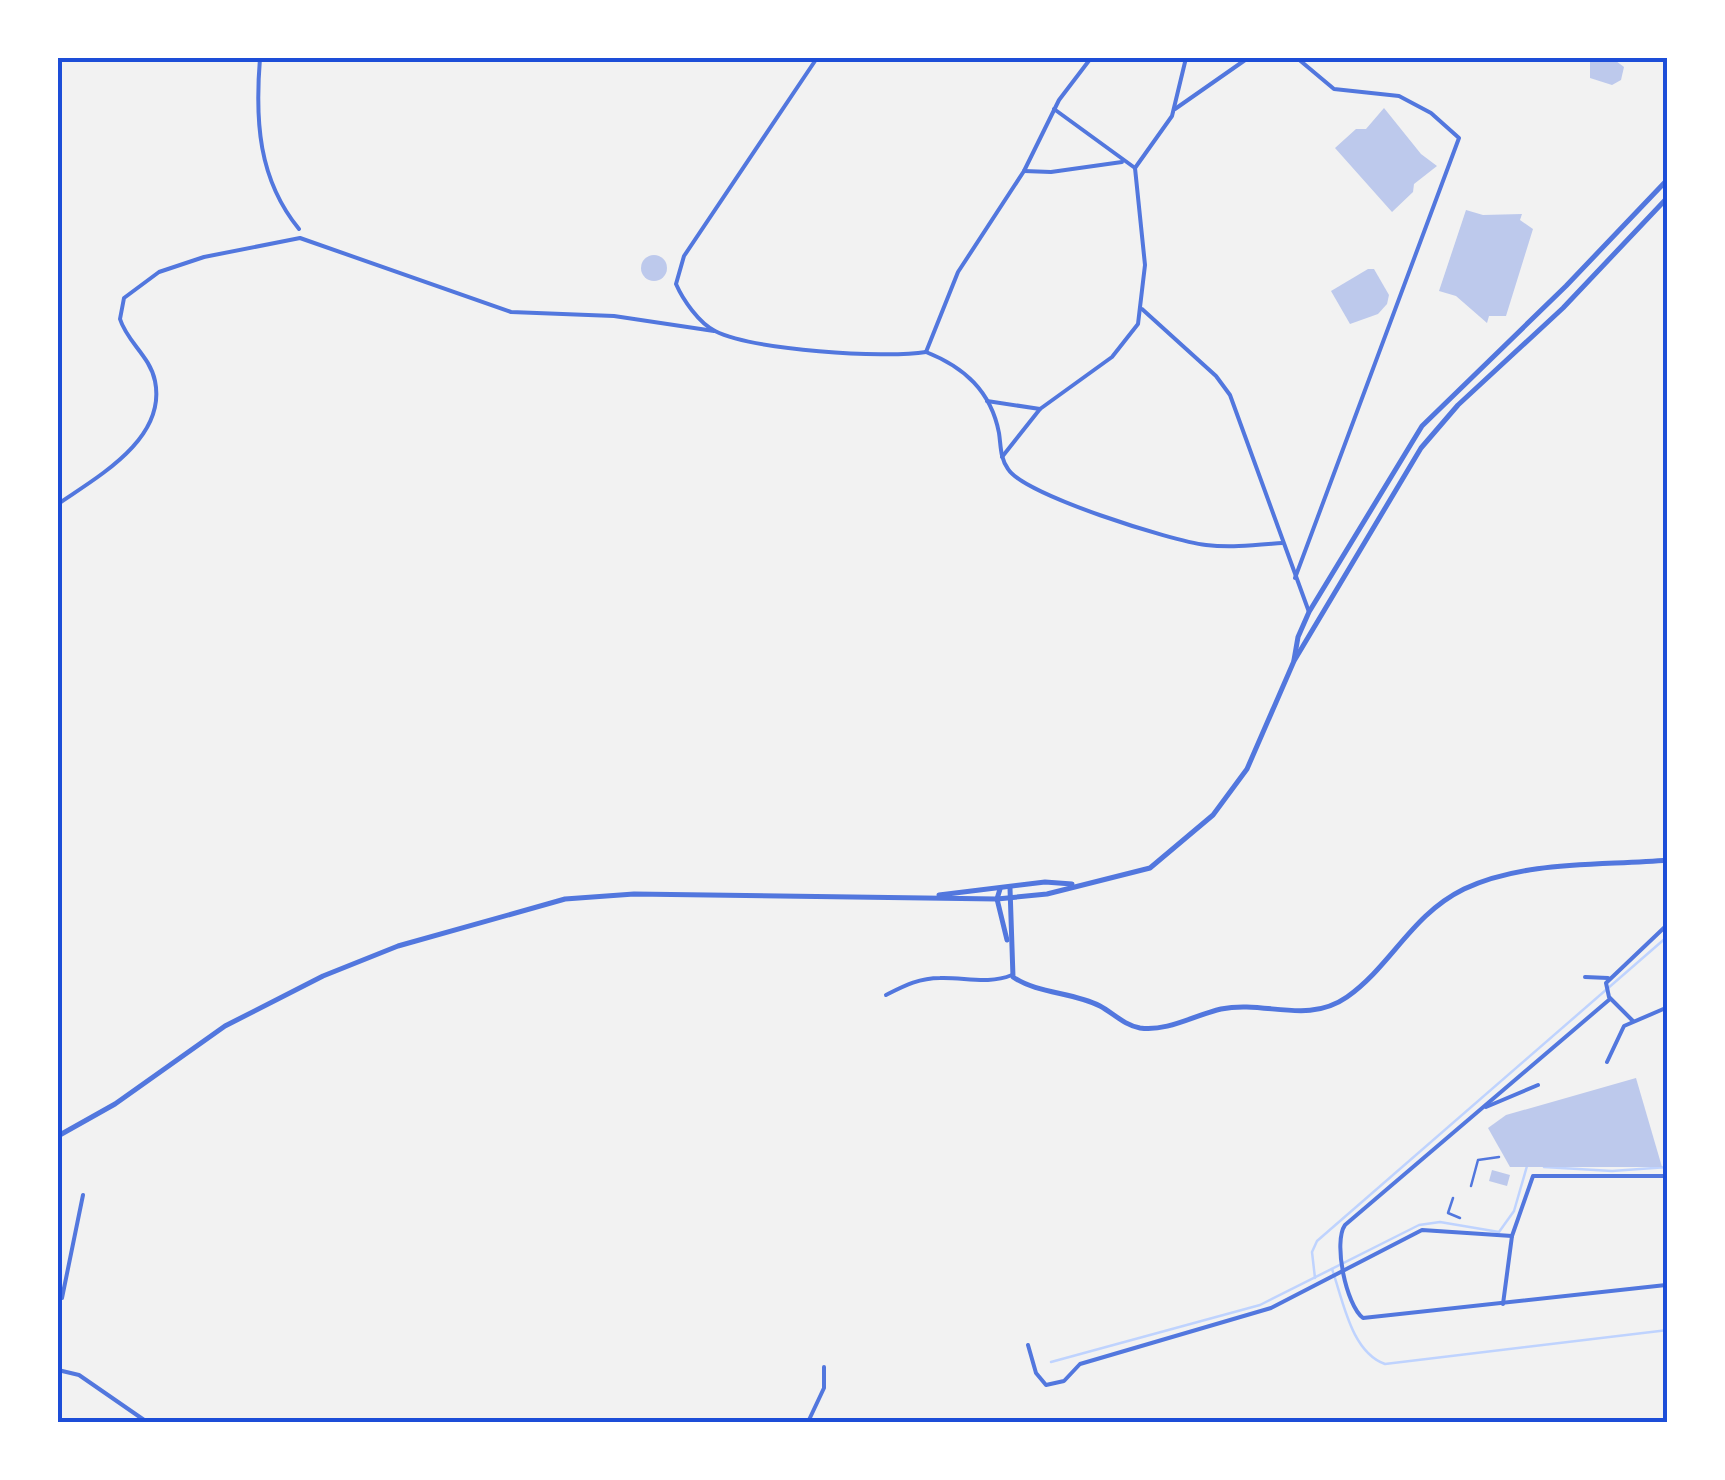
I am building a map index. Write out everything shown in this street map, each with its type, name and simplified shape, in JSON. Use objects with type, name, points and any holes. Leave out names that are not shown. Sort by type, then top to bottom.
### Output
[{"type":"street","points":[[260,58],[258,118],[266,173],[275,196],[298,230]]},
{"type":"street","points":[[714,331],[680,293],[676,276],[817,58]]},
{"type":"street","points":[[926,352],[958,272],[1024,171],[1054,109],[1090,58]]},
{"type":"street","points":[[1175,109],[1186,58]]},
{"type":"street","points":[[1002,457],[1040,409],[1112,357],[1138,324],[1145,249],[1135,168],[1175,109],[1248,58]]},
{"type":"street","points":[[1295,578],[1459,138],[1431,113],[1399,96],[1334,88],[1298,58]]},
{"type":"street","points":[[1054,109],[1135,168]]},
{"type":"street","points":[[1024,171],[1051,172],[1122,162]]},
{"type":"street","points":[[1294,661],[1298,636],[1309,612],[1412,438],[1668,180]]},
{"type":"street","points":[[58,1136],[114,1104],[225,1026],[313,980],[382,952],[547,904],[597,894],[936,896],[997,900],[1150,868],[1213,815],[1247,769],[1294,661],[1421,448],[1458,405],[1532,337],[1668,197]]},
{"type":"street","points":[[58,504],[132,448],[155,409],[155,380],[120,319],[124,298],[142,280],[204,257],[300,238],[510,312],[614,316],[802,348],[896,355],[926,352],[969,374],[987,401],[997,425],[1002,457],[1011,474],[1032,488],[1172,539],[1215,546],[1282,543]]},
{"type":"street","points":[[1142,309],[1224,384],[1309,612]]},
{"type":"street","points":[[1524,327],[1532,337]]},
{"type":"street","points":[[987,401],[1040,409]]},
{"type":"street","points":[[886,996],[912,982],[940,978],[1000,980],[1012,975],[1099,1005],[1126,1023],[1144,1028],[1236,1007],[1317,1011],[1352,993],[1408,930],[1467,888],[1543,868],[1668,860]]},
{"type":"street","points":[[936,896],[1075,884]]},
{"type":"street","points":[[1009,948],[1013,898],[1010,888]]},
{"type":"street","points":[[1000,889],[997,900],[1012,975]]},
{"type":"street","points":[[1633,1021],[1609,996],[1608,978],[1668,924]]},
{"type":"street","points":[[1585,977],[1608,978]]},
{"type":"street","points":[[1609,996],[1345,1225],[1338,1239],[1342,1264],[1355,1310],[1363,1318],[1667,1284]]},
{"type":"street","points":[[1607,1062],[1622,1030],[1633,1021],[1668,1007]]},
{"type":"street","points":[[1481,1109],[1538,1086]]},
{"type":"street","points":[[1471,1186],[1478,1160],[1499,1157]]},
{"type":"street","points":[[1503,1304],[1512,1236],[1528,1184],[1538,1174],[1668,1176]]},
{"type":"street","points":[[62,1298],[83,1195]]},
{"type":"street","points":[[1453,1198],[1448,1212],[1460,1218]]},
{"type":"street","points":[[1028,1345],[1039,1378],[1052,1386],[1080,1364],[1258,1313],[1337,1272],[1342,1264],[1430,1228],[1512,1236]]},
{"type":"street","points":[[808,1422],[824,1388],[824,1367]]},
{"type":"street","points":[[58,1370],[78,1375],[147,1422]]},
{"type":"building","points":[[1612,58],[1624,67],[1621,80],[1612,85],[1590,78],[1590,59]]},
{"type":"building","points":[[1384,108],[1421,154],[1437,166],[1414,184],[1413,192],[1392,212],[1335,148],[1356,129],[1366,129]]},
{"type":"building","points":[[1466,210],[1483,215],[1522,214],[1520,220],[1533,229],[1506,316],[1489,316],[1487,323],[1456,296],[1439,291]]},
{"type":"building","points":[[654,255],[663,259],[667,268],[663,277],[654,281],[645,277],[641,268],[645,259]]},
{"type":"building","points":[[1374,269],[1389,295],[1387,304],[1378,314],[1350,324],[1331,291]]},
{"type":"building","points":[[1636,1078],[1662,1167],[1510,1167],[1488,1128],[1506,1115]]},
{"type":"building","points":[[1492,1170],[1510,1175],[1507,1186],[1489,1181]]},
{"type":"waterway","points":[[1315,1278],[1312,1252],[1317,1241],[1668,936]]},
{"type":"waterway","points":[[1051,1362],[1260,1305],[1419,1225],[1440,1222],[1499,1232],[1514,1211],[1527,1166]]},
{"type":"waterway","points":[[1544,1167],[1612,1171],[1668,1167]]},
{"type":"waterway","points":[[1332,1269],[1356,1337],[1373,1358],[1385,1364],[1668,1330]]}]
